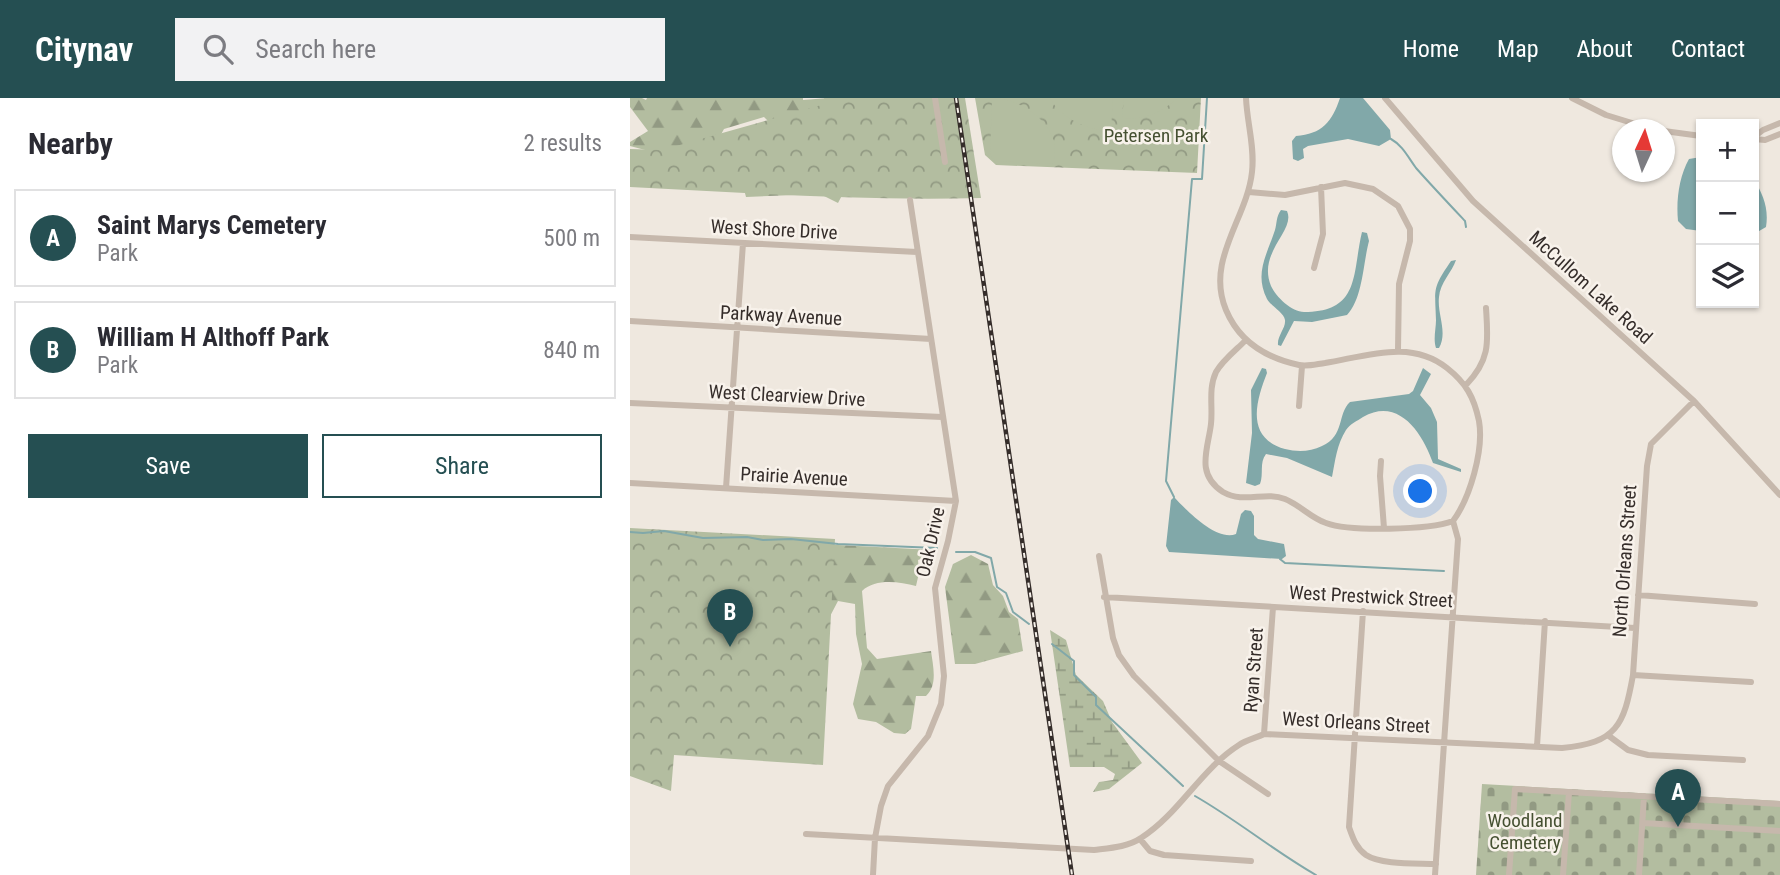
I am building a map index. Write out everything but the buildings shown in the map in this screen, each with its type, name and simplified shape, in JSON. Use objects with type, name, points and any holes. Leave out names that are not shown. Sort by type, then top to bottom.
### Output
[{"type":"street","points":[[935,98],[945,163]]},
{"type":"street","points":[[1245,341],[1216,373],[1210,393],[1211,426],[1205,464],[1214,483],[1223,492],[1239,498],[1282,498],[1295,503],[1325,523],[1340,528],[1429,527],[1453,522],[1464,506],[1481,431],[1476,403],[1466,385],[1438,360],[1398,350],[1302,366],[1270,355],[1245,341],[1226,309],[1221,283],[1223,257],[1248,192],[1253,154],[1246,98]]},
{"type":"street","name":"McCullom Lake Road","points":[[1385,98],[1473,201],[1694,401],[1780,495]]},
{"type":"street","points":[[1572,98],[1616,119]]},
{"type":"street","points":[[1759,135],[1780,123]]},
{"type":"street","points":[[1675,132],[1696,135]]},
{"type":"street","points":[[1759,139],[1765,140],[1780,134]]},
{"type":"street","points":[[1248,192],[1285,195],[1345,183],[1373,189],[1398,206],[1410,229],[1410,241],[1399,284],[1398,350]]},
{"type":"street","points":[[1314,268],[1323,234],[1321,187]]},
{"type":"street","name":"Oak Drive","points":[[873,875],[874,838],[888,786],[928,736],[941,704],[944,676],[935,588],[956,501],[910,200]]},
{"type":"street","name":"West Shore Drive","points":[[630,237],[917,252]]},
{"type":"street","points":[[726,488],[743,243]]},
{"type":"street","points":[[1466,385],[1485,359],[1488,343],[1486,308]]},
{"type":"street","name":"Parkway Avenue","points":[[630,321],[931,340]]},
{"type":"street","points":[[1298,406],[1302,366]]},
{"type":"street","name":"North Orleans Street","points":[[1609,736],[1628,705],[1633,675],[1647,466],[1651,444],[1694,401]]},
{"type":"street","name":"West Clearview Drive","points":[[630,403],[942,417]]},
{"type":"street","points":[[1381,461],[1384,528]]},
{"type":"street","name":"Prairie Avenue","points":[[630,483],[956,501]]},
{"type":"street","points":[[1436,875],[1458,539],[1453,522]]},
{"type":"street","points":[[1099,556],[1104,597],[1119,655],[1134,676],[1219,761],[1268,794]]},
{"type":"street","points":[[1638,595],[1755,604]]},
{"type":"street","name":"West Prestwick Street","points":[[1104,597],[1635,628]]},
{"type":"street","name":"Ryan Street","points":[[1264,734],[1273,607]]},
{"type":"street","points":[[1363,611],[1349,827],[1355,845],[1367,856],[1384,861],[1436,864]]},
{"type":"street","points":[[1537,746],[1545,621]]},
{"type":"street","points":[[1633,675],[1751,682]]},
{"type":"street","name":"West Orleans Street","points":[[806,834],[1094,850],[1122,846],[1140,839],[1161,823],[1219,761],[1240,744],[1264,734],[1537,746],[1580,746],[1609,736]]},
{"type":"street","points":[[1609,736],[1628,750],[1648,755],[1743,760]]},
{"type":"street","points":[[1509,875],[1515,789],[1780,804]]},
{"type":"street","points":[[1563,875],[1569,792]]},
{"type":"street","points":[[1639,875],[1644,796]]},
{"type":"street","points":[[1643,823],[1780,831]]},
{"type":"street","points":[[1140,839],[1150,851],[1164,855],[1251,861]]},
{"type":"green space","points":[[630,98],[828,98],[850,180],[838,203],[820,194],[746,197],[736,159],[772,125],[764,117],[724,129],[718,140],[664,155],[630,146],[630,142],[648,131],[630,107]]},
{"type":"green space","points":[[824,98],[965,98],[981,198],[849,197],[630,187],[630,149],[662,150],[825,104]]},
{"type":"green space","name":"Petersen Park","points":[[975,98],[1201,98],[1197,173],[996,165],[985,155]]},
{"type":"green space","points":[[992,98],[1011,101],[1037,116],[1054,141],[1054,164],[996,161],[990,156]]},
{"type":"green space","points":[[1050,98],[1113,98],[1111,131],[1076,122],[1061,112]]},
{"type":"green space","points":[[1124,98],[1178,98],[1152,114],[1138,118],[1122,118]]},
{"type":"green space","points":[[630,528],[835,539],[823,765],[674,755],[671,791],[630,776]]},
{"type":"green space","points":[[800,543],[934,550],[936,553],[918,560],[916,586],[895,582],[881,583],[862,591],[867,648],[877,659],[931,651],[934,675],[932,686],[926,696],[916,696],[911,729],[905,734],[894,733],[876,722],[858,719],[853,704],[862,664],[856,634],[855,604],[838,601],[827,622]]},
{"type":"green space","points":[[971,555],[988,564],[993,585],[1003,596],[1009,612],[1018,619],[1023,651],[975,664],[955,664],[945,587],[953,564]]},
{"type":"green space","points":[[1050,630],[1066,640],[1076,675],[1103,701],[1112,722],[1142,763],[1109,789],[1093,792],[1099,782],[1113,780],[1115,774],[1104,767],[1070,767]]},
{"type":"green space","name":"Woodland Cemetery","points":[[1482,784],[1780,801],[1780,875],[1476,875]]},
{"type":"water","points":[[1340,98],[1363,98],[1390,130],[1391,139],[1379,146],[1348,139],[1308,146],[1303,149],[1304,158],[1298,161],[1293,159],[1292,141],[1296,136],[1313,133],[1325,125]]},
{"type":"water","points":[[1696,158],[1696,230],[1686,229],[1678,221],[1679,189],[1689,159]]},
{"type":"water","points":[[1759,189],[1767,214],[1766,227],[1759,231]]},
{"type":"water","points":[[1281,210],[1287,211],[1288,219],[1272,253],[1268,274],[1277,295],[1299,311],[1322,310],[1336,305],[1345,297],[1351,287],[1362,232],[1367,233],[1369,241],[1359,290],[1347,315],[1312,322],[1294,321],[1281,346],[1278,342],[1285,320],[1267,299],[1263,290],[1262,272]]},
{"type":"water","points":[[1456,260],[1440,292],[1443,336],[1439,348],[1436,348],[1436,289],[1451,261]]},
{"type":"water","points":[[1262,368],[1266,369],[1267,373],[1257,406],[1259,428],[1272,444],[1299,451],[1313,449],[1329,442],[1338,431],[1343,413],[1350,402],[1409,394],[1423,368],[1431,374],[1420,395],[1431,408],[1437,422],[1438,459],[1461,469],[1461,472],[1433,463],[1416,430],[1408,421],[1388,411],[1363,417],[1346,430],[1338,447],[1332,477],[1287,458],[1266,454],[1260,484],[1255,486],[1246,483],[1252,433],[1251,390]]},
{"type":"water","points":[[1174,497],[1202,523],[1228,535],[1236,534],[1241,514],[1245,510],[1251,511],[1254,516],[1254,535],[1258,539],[1284,544],[1286,556],[1282,559],[1169,552],[1166,546],[1171,500]]},
{"type":"waterway","points":[[1174,497],[1166,481],[1192,179],[1202,179],[1207,98]]},
{"type":"waterway","points":[[1391,139],[1402,148],[1416,168],[1465,221],[1466,227]]},
{"type":"waterway","points":[[630,532],[664,531],[703,538],[747,537],[937,548]]},
{"type":"waterway","points":[[956,552],[975,552],[991,558],[997,587],[1006,593],[1013,612],[1029,624]]},
{"type":"waterway","points":[[1280,559],[1285,563],[1444,571]]},
{"type":"waterway","points":[[1052,644],[1074,661],[1074,675],[1096,697],[1096,705],[1183,786]]},
{"type":"waterway","points":[[1195,796],[1316,875]]},
{"type":"railway","points":[[956,98],[1072,875]]},
{"type":"place","name":"William H Althoff Park","points":[[730,647]]},
{"type":"place","name":"Saint Marys Cemetery","points":[[1678,827]]}]
